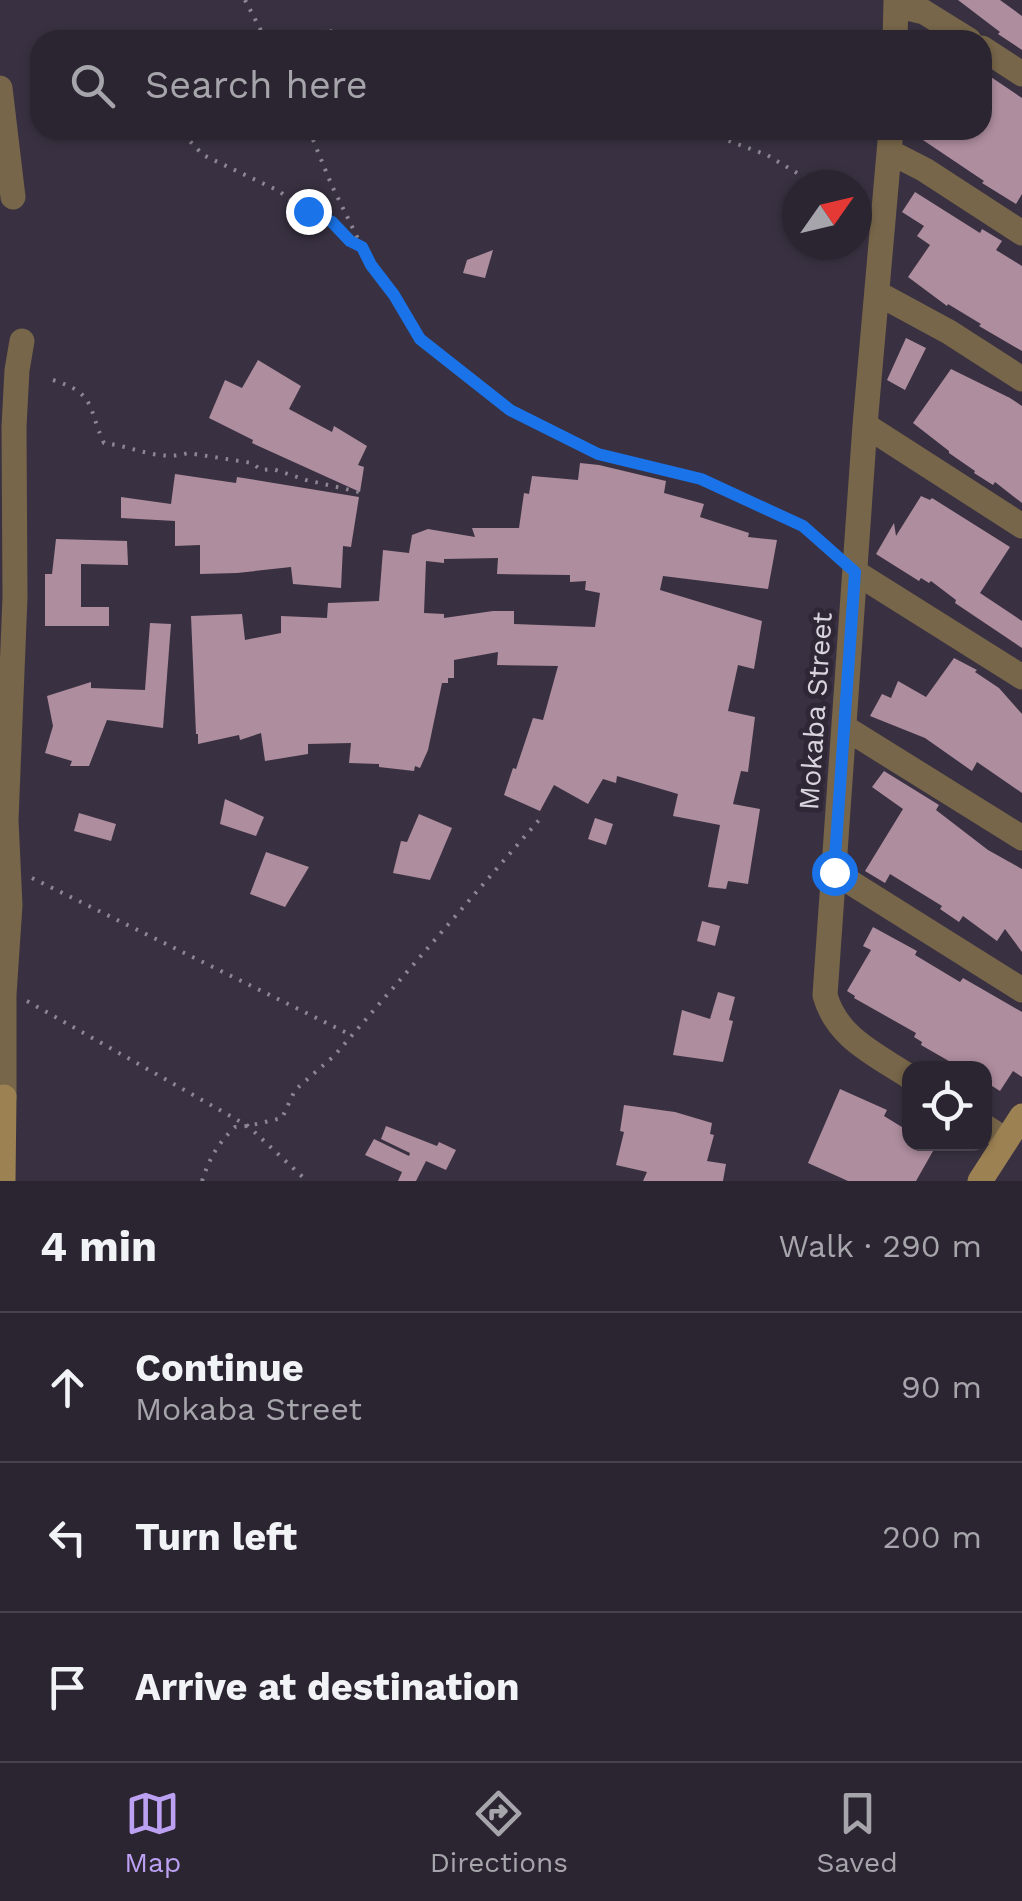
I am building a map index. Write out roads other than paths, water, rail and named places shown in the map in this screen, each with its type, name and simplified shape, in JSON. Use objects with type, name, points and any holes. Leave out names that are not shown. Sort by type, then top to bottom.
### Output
[{"type":"street","points":[[895,30],[896,3],[924,12],[954,30]]},
{"type":"street","points":[[992,54],[1022,74]]},
{"type":"street","points":[[0,88],[13,197]]},
{"type":"street","points":[[890,141],[925,170],[1022,232]]},
{"type":"street","name":"Mokaba Street","points":[[890,141],[825,994],[829,1012],[840,1028],[902,1072]]},
{"type":"street","points":[[877,293],[950,332],[1022,379]]},
{"type":"street","points":[[4,1181],[4,989],[10,905],[6,820],[15,598],[14,427],[22,342]]},
{"type":"street","points":[[866,425],[1022,526]]},
{"type":"street","points":[[855,572],[1022,677]]},
{"type":"street","points":[[844,727],[1022,838]]},
{"type":"street","points":[[834,872],[1022,990]]},
{"type":"street","points":[[980,1181],[1010,1129]]}]
